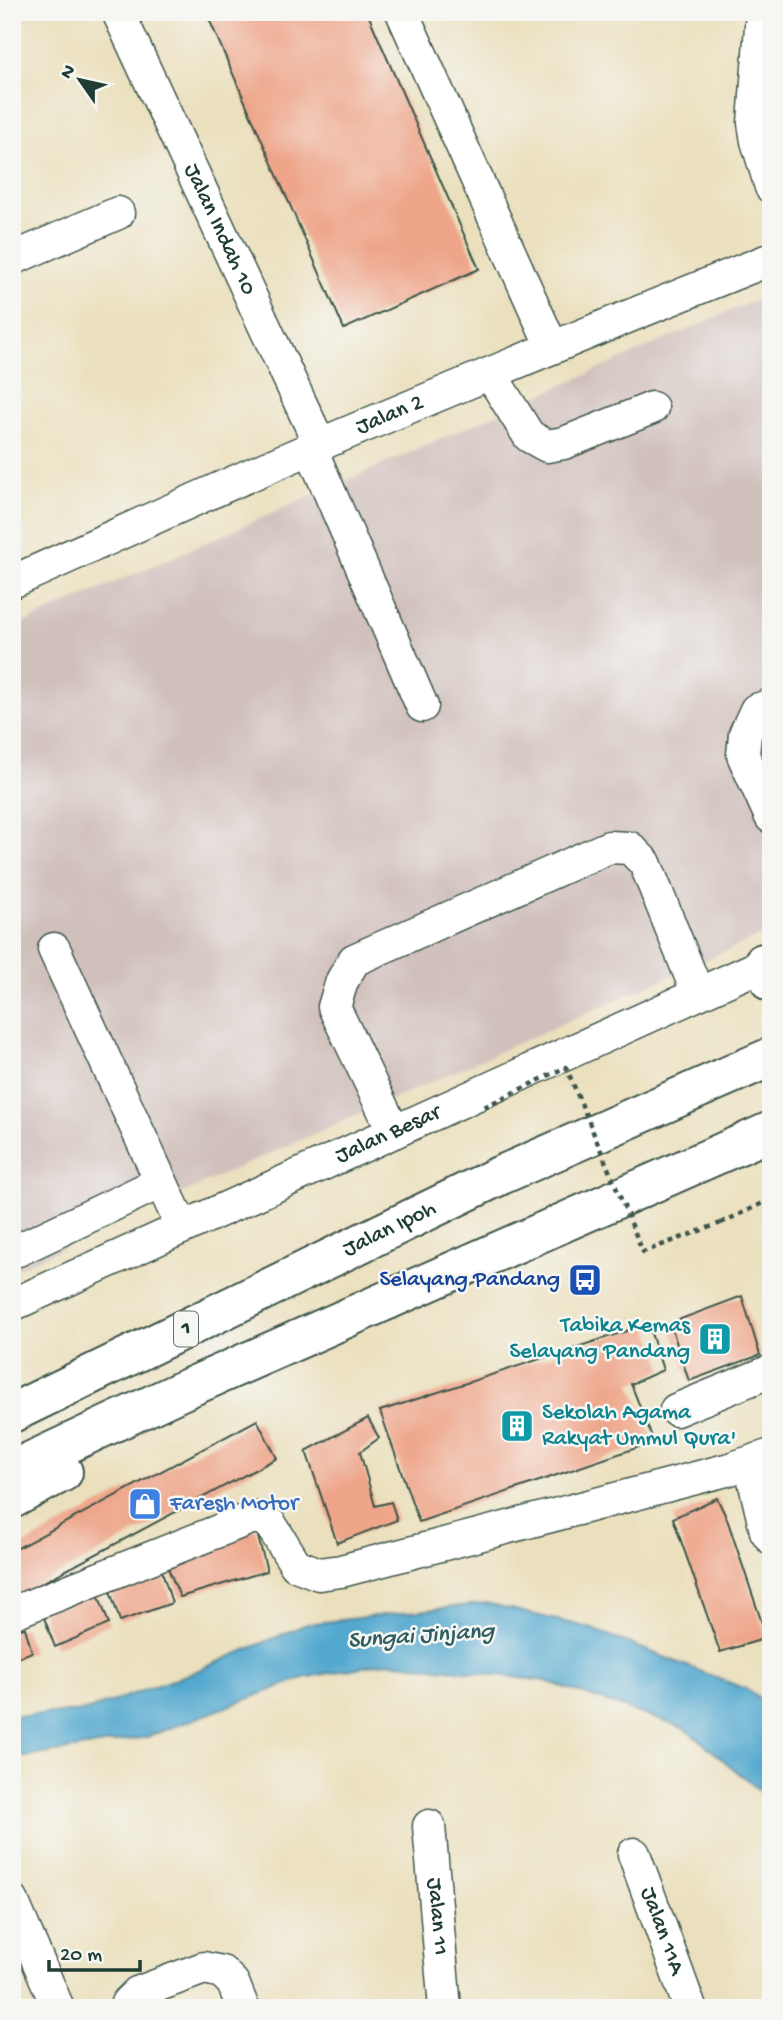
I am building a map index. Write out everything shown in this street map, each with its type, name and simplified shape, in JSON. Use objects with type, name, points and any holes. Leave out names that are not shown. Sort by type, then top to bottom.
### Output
[{"type":"highway","name":"Jalan Ipoh","points":[[12,1413],[501,1175],[771,1057]]},
{"type":"highway","name":"1","points":[[12,1470],[179,1392],[771,1131]]},
{"type":"highway","points":[[12,1385],[359,1244]]},
{"type":"highway","points":[[12,1499],[460,1268]]},
{"type":"street","name":"Jalan Indah 10","points":[[118,12],[315,447],[422,706]]},
{"type":"street","points":[[402,12],[552,347]]},
{"type":"street","points":[[762,12],[754,123],[771,187]]},
{"type":"street","points":[[12,259],[118,213]]},
{"type":"street","name":"Jalan 2","points":[[12,582],[315,447],[552,347],[771,259]]},
{"type":"street","points":[[491,375],[530,436],[547,446],[564,443],[652,408]]},
{"type":"street","points":[[771,705],[756,710],[745,734],[743,755],[771,817]]},
{"type":"street","points":[[394,1132],[334,1007],[342,981],[354,960],[609,847],[630,848],[645,863],[698,994]]},
{"type":"street","points":[[54,949],[182,1227]]},
{"type":"street","name":"Jalan Besar","points":[[12,1305],[698,994],[768,969]]},
{"type":"street","points":[[18,1250],[161,1182]]},
{"type":"street","points":[[676,1410],[771,1371]]},
{"type":"street","points":[[12,1613],[251,1518],[262,1518],[271,1525],[296,1565],[319,1574],[341,1571],[760,1459],[766,1531],[771,1538]]},
{"type":"street","name":"Jalan 11","points":[[429,1826],[445,2008]]},
{"type":"street","name":"Jalan 11A","points":[[634,1854],[690,2008]]},
{"type":"street","points":[[12,1900],[58,2008]]},
{"type":"street","points":[[126,2008],[127,2003],[137,1993],[204,1968],[222,1972],[233,1983],[243,2008]]},
{"type":"path","points":[[484,1107],[566,1067],[643,1252],[721,1223],[771,1199]]},
{"type":"shaded area","points":[[771,293],[771,931],[12,1271],[12,628]]},
{"type":"water","name":"Sungai Jinjang","points":[[486,1603],[590,1628],[748,1690],[771,1708],[771,1800],[686,1729],[545,1681],[389,1662],[303,1678],[147,1737],[12,1759],[12,1716],[86,1711],[194,1672],[307,1624]]},
{"type":"building","points":[[206,12],[367,12],[479,269],[344,329]]},
{"type":"building","name":"Tabika Kemas Selayang Pandang","points":[[742,1296],[760,1355],[689,1381],[670,1323]]},
{"type":"building","name":"Sekolah Agama Rakyat Ummul Qura'","points":[[648,1324],[663,1370],[631,1384],[654,1442],[419,1522],[380,1411]]},
{"type":"building","points":[[368,1418],[379,1438],[360,1452],[375,1506],[391,1502],[397,1520],[337,1543],[306,1451]]},
{"type":"building","name":"Faresh Motor","points":[[257,1420],[277,1458],[12,1599],[12,1551]]},
{"type":"building","points":[[717,1498],[727,1519],[767,1638],[720,1652],[673,1518]]},
{"type":"building","points":[[256,1529],[267,1571],[180,1597],[166,1563]]},
{"type":"building","points":[[160,1565],[172,1603],[120,1621],[106,1579]]},
{"type":"building","points":[[96,1589],[109,1624],[55,1647],[42,1612]]},
{"type":"building","points":[[25,1628],[32,1652],[12,1660],[12,1631]]},
{"type":"place","name":"Selayang Pandang","points":[[585,1280]]},
{"type":"place","name":"Tabika Kemas Selayang Pandang","points":[[715,1339]]},
{"type":"place","name":"Sekolah Agama Rakyat Ummul Qura'","points":[[517,1426]]},
{"type":"place","name":"Faresh Motor","points":[[145,1504]]}]
